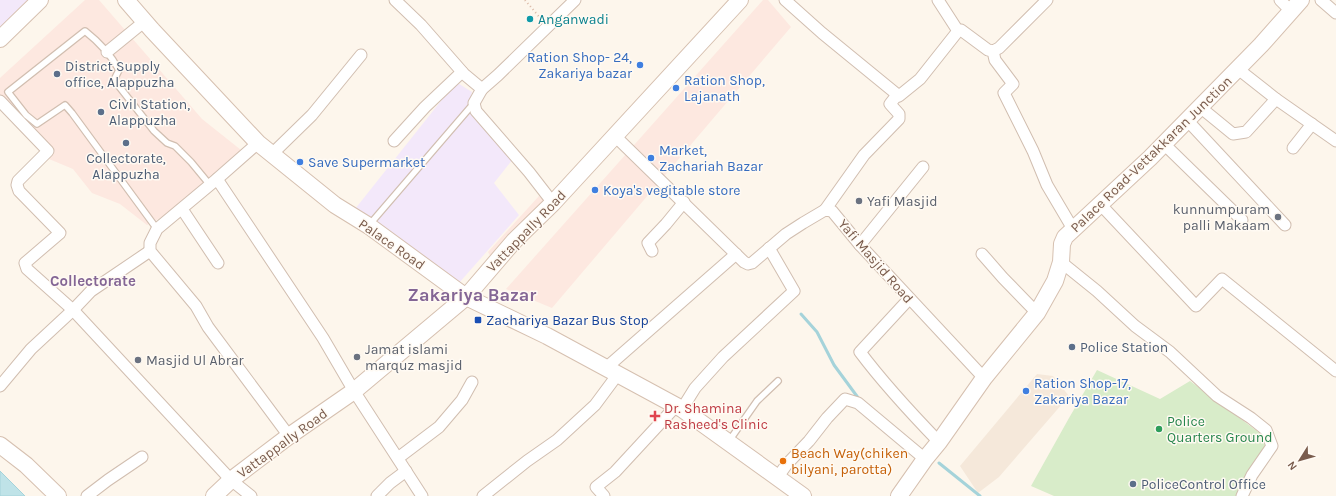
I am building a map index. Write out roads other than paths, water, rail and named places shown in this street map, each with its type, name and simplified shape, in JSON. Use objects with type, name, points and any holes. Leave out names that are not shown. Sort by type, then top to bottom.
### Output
[{"type":"main road","points":[[0,39],[40,0]]},
{"type":"main road","name":"Palace Road","points":[[126,0],[258,143],[335,204],[369,226],[466,297],[540,333],[679,407],[803,496]]},
{"type":"main road","name":"Vattappally Road","points":[[214,496],[231,480],[289,436],[354,391],[466,297],[514,241],[553,203],[740,0]]},
{"type":"main road","name":"Palace Road-Vettakkaran Junction","points":[[899,496],[984,378],[1037,313],[1055,281],[1061,262],[1062,244],[1065,237],[1150,158],[1238,69],[1261,45],[1291,4]]},
{"type":"main road","points":[[0,445],[26,465],[58,496]]},
{"type":"street","points":[[395,0],[421,25],[462,72],[482,89]]},
{"type":"street","points":[[553,203],[529,172],[476,111],[474,103],[482,89],[575,0]]},
{"type":"street","points":[[785,0],[822,33],[897,95]]},
{"type":"street","points":[[938,0],[958,31],[961,30],[988,50],[993,51],[999,48],[1047,0]]},
{"type":"street","points":[[1321,0],[1336,13]]},
{"type":"street","points":[[107,52],[144,21]]},
{"type":"street","points":[[825,210],[864,155],[899,119],[899,114],[890,104],[897,95],[901,95],[920,79],[958,31]]},
{"type":"street","points":[[993,51],[995,60],[1013,84],[1004,93],[1034,151],[1047,185],[1073,229]]},
{"type":"street","points":[[272,154],[312,114],[361,55]]},
{"type":"street","points":[[1238,69],[1276,99],[1336,141]]},
{"type":"street","points":[[394,142],[425,107],[462,72]]},
{"type":"street","points":[[1200,107],[1233,134],[1246,132],[1276,99]]},
{"type":"street","points":[[0,101],[48,151],[18,182],[17,185],[19,191],[60,234],[25,263],[27,269],[73,310],[231,480],[251,496]]},
{"type":"street","points":[[1187,120],[1285,225]]},
{"type":"street","points":[[1293,148],[1312,124]]},
{"type":"street","name":"Yafi Masjid Road","points":[[615,136],[748,264],[752,263],[769,248],[803,223],[825,210],[832,211],[860,245],[909,299],[984,378]]},
{"type":"street","points":[[258,143],[214,183],[158,229],[150,243],[150,251],[196,306],[212,332],[289,436]]},
{"type":"street","points":[[1164,144],[1242,220]]},
{"type":"street","points":[[860,245],[923,167]]},
{"type":"street","points":[[214,183],[323,338],[354,391],[422,496]]},
{"type":"street","points":[[652,251],[648,243],[684,202]]},
{"type":"street","points":[[1100,204],[1196,306],[1222,279],[1335,369]]},
{"type":"street","points":[[182,209],[218,263]]},
{"type":"street","points":[[604,496],[596,487],[615,472],[679,407],[723,357],[794,291],[769,248]]},
{"type":"street","points":[[0,386],[31,349],[91,292],[150,251]]},
{"type":"street","points":[[484,496],[526,461],[557,440],[594,405],[612,371],[736,254]]},
{"type":"street","points":[[982,254],[1037,313]]},
{"type":"street","points":[[1061,262],[1097,291],[1135,326],[1170,352],[1217,396],[1251,418],[1266,430],[1272,446],[1252,476],[1242,496]]},
{"type":"street","points":[[909,299],[860,352],[906,407],[939,442]]},
{"type":"street","points":[[398,458],[439,427],[462,400],[472,382]]},
{"type":"street","points":[[777,478],[787,464],[845,399],[858,403],[925,459]]},
{"type":"street","points":[[87,496],[142,457]]},
{"type":"street","points":[[377,496],[390,483],[406,471]]},
{"type":"lane","points":[[158,229],[65,105],[37,124],[26,114],[8,92],[85,31],[102,45],[107,52],[119,70],[114,80],[154,131],[167,143],[175,146],[214,183]]},
{"type":"lane","points":[[369,226],[474,103]]},
{"type":"lane","points":[[728,442],[757,401],[778,381]]},
{"type":"water","points":[[0,471],[25,496],[0,496]]},
{"type":"waterway","points":[[801,314],[817,332],[834,365],[859,399]]},
{"type":"waterway","points":[[939,463],[980,496]]},
{"type":"place","name":"Anganwadi","points":[[530,19]]},
{"type":"place","name":"Ration Shop- 24, Zakariya bazar","points":[[640,65]]},
{"type":"place","name":"District Supply office, Alappuzha","points":[[57,74]]},
{"type":"place","name":"Ration Shop, Lajanath","points":[[676,88]]},
{"type":"place","name":"Civil Station, Alappuzha","points":[[101,112]]},
{"type":"place","name":"Collectorate, Alappuzha","points":[[126,143]]},
{"type":"place","name":"Market, Zachariah Bazar","points":[[651,158]]},
{"type":"place","name":"Save Supermarket","points":[[300,162]]},
{"type":"place","name":"Koya's vegitable store","points":[[595,190]]},
{"type":"place","name":"Yafi Masjid","points":[[859,201]]},
{"type":"place","name":"kunnumpuram palli Makaam","points":[[1278,217]]},
{"type":"place","name":"Zachariya Bazar Bus Stop","points":[[478,320]]},
{"type":"place","name":"Police Station","points":[[1072,347]]},
{"type":"place","name":"Jamat islami marquz masjid","points":[[357,357]]},
{"type":"place","name":"Masjid Ul Abrar","points":[[138,360]]},
{"type":"place","name":"Ration Shop-17, Zakariya Bazar","points":[[1026,391]]},
{"type":"place","name":"Dr. Shamina Rasheed's Clinic","points":[[655,416]]},
{"type":"place","name":"Police Quarters Ground","points":[[1159,429]]},
{"type":"place","name":"Beach Way(chiken bilyani, parotta)","points":[[783,461]]},
{"type":"place","name":"PoliceControl Office","points":[[1133,484]]},
{"type":"district","name":"Collectorate","points":[[93,281]]},
{"type":"district","name":"Zakariya Bazar","points":[[472,295]]}]
